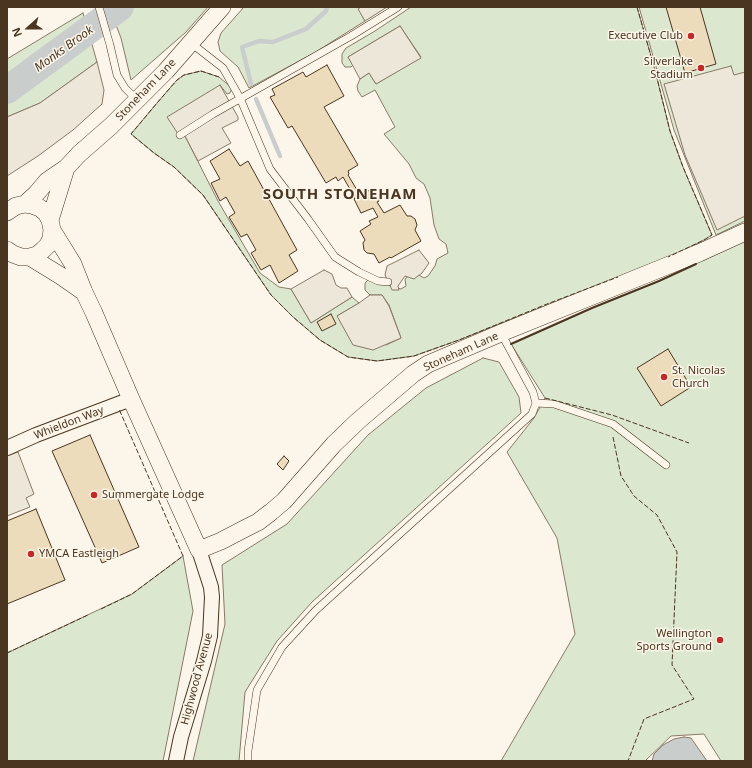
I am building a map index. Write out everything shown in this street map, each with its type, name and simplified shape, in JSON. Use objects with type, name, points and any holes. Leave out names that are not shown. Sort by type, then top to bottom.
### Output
[{"type":"street","name":"Stoneham Lane","points":[[7,212],[16,206],[25,204],[47,182],[66,168],[111,126],[191,43],[222,7]]},
{"type":"street","name":"Stoneham Lane","points":[[14,254],[37,255],[43,250],[51,238],[51,225],[66,168]]},
{"type":"street","points":[[25,204],[40,208],[46,214],[73,264],[131,399],[199,550]]},
{"type":"street","name":"Stoneham Lane","points":[[199,550],[222,541],[252,525],[278,506],[339,440],[383,399],[413,374],[428,364],[700,253],[745,232]]},
{"type":"street","points":[[14,254],[61,276],[84,292]]},
{"type":"street","name":"Whieldon Way","points":[[7,448],[36,435],[131,399]]},
{"type":"street","name":"Highwood Avenue","points":[[176,761],[210,636],[212,597],[210,583],[199,550]]},
{"type":"lane","points":[[99,7],[117,75],[125,88],[137,100]]},
{"type":"lane","points":[[180,135],[240,98],[351,36],[398,7]]},
{"type":"lane","points":[[191,43],[223,68],[240,98],[270,169],[308,219],[334,257],[378,281],[388,282]]},
{"type":"lane","points":[[248,761],[256,690],[282,647],[316,610],[532,414],[536,403],[533,392],[501,333]]},
{"type":"lane","points":[[536,403],[554,404],[613,424],[666,465]]},
{"type":"green space","points":[[109,7],[208,7],[186,32],[131,80],[121,38]]},
{"type":"green space","points":[[244,7],[361,7],[359,9],[365,21],[314,53],[249,88],[238,67],[220,51],[218,42],[221,33]]},
{"type":"green space","points":[[411,7],[637,7],[670,131],[683,167],[712,235],[678,253],[459,340],[414,356],[377,361],[348,357],[320,340],[293,317],[271,295],[203,195],[174,167],[131,134],[177,80],[184,75],[201,71],[219,77],[232,88],[230,93],[227,94],[220,85],[180,137],[185,136],[218,201],[260,273],[279,287],[291,289],[311,323],[352,297],[359,303],[337,316],[386,345],[401,338],[389,305],[382,295],[370,295],[365,290],[365,283],[369,279],[401,289],[406,286],[405,279],[411,274],[417,274],[424,278],[428,276],[435,266],[437,259],[448,253],[446,244],[439,239],[434,225],[430,198],[424,184],[416,178],[409,164],[384,134],[395,127],[375,90],[362,97],[357,86],[360,79],[369,73],[376,84],[421,57],[400,26],[348,57],[353,65],[351,67],[345,67],[342,63],[342,54],[346,48]]},
{"type":"green space","name":"Silverlake Stadium","points":[[639,7],[745,7],[745,221],[716,235],[674,130]]},
{"type":"green space","points":[[83,13],[97,62],[40,103],[7,117],[7,59]]},
{"type":"green space","points":[[745,241],[745,761],[721,761],[704,734],[671,736],[645,761],[501,761],[575,634],[557,538],[507,452],[534,418],[545,398],[511,344],[592,308],[659,281]]},
{"type":"green space","points":[[483,358],[499,362],[519,397],[521,413],[312,602],[277,641],[245,692],[239,761],[193,761],[225,624],[222,565],[287,524],[368,435],[426,388]]},
{"type":"green space","points":[[183,556],[193,611],[163,761],[7,761],[7,653],[132,594]]},
{"type":"shaded area","points":[[361,7],[387,7],[365,21],[358,9]]},
{"type":"shaded area","points":[[400,26],[421,58],[376,84],[369,73],[360,79],[348,57]]},
{"type":"shaded area","points":[[97,62],[104,90],[102,104],[73,130],[38,156],[7,176],[7,117],[40,103]]},
{"type":"shaded area","points":[[731,66],[734,75],[745,72],[745,216],[717,230],[685,155],[664,84]]},
{"type":"shaded area","points":[[220,85],[238,117],[238,120],[222,128],[231,143],[198,161],[185,136],[180,137],[167,117]]},
{"type":"shaded area","points":[[419,250],[429,263],[422,273],[414,279],[405,276],[398,286],[399,290],[392,290],[385,275],[387,266]]},
{"type":"shaded area","points":[[324,270],[332,274],[336,285],[341,288],[347,288],[352,297],[311,323],[291,289]]},
{"type":"shaded area","points":[[370,295],[382,295],[389,306],[401,338],[373,350],[353,345],[337,316]]},
{"type":"shaded area","points":[[18,452],[34,494],[26,498],[30,507],[7,516],[7,456]]},
{"type":"shaded area","points":[[684,737],[691,738],[707,761],[652,761],[654,754],[663,745],[674,739]]},
{"type":"building","name":"Executive Club","points":[[666,7],[700,7],[716,64],[685,73]]},
{"type":"building","points":[[327,65],[344,96],[324,107],[358,165],[348,171],[348,175],[360,195],[372,189],[379,201],[377,202],[384,213],[400,205],[407,216],[411,216],[415,219],[417,225],[415,230],[421,241],[379,263],[374,254],[367,253],[364,250],[363,243],[365,240],[360,231],[371,224],[369,221],[378,217],[373,208],[361,213],[354,199],[355,198],[343,177],[338,181],[336,177],[326,183],[292,126],[288,128],[270,97],[275,95],[272,89],[303,72],[306,77]]},
{"type":"building","points":[[229,149],[240,166],[248,161],[297,250],[289,255],[298,271],[279,283],[270,265],[261,270],[251,253],[256,250],[247,234],[241,237],[229,217],[235,213],[226,197],[220,201],[211,183],[220,179],[210,161]]},
{"type":"building","points":[[331,314],[336,324],[322,331],[317,322]]},
{"type":"building","name":"St. Nicolas Church","points":[[668,349],[691,387],[661,406],[637,368]]},
{"type":"building","name":"Summergate Lodge","points":[[90,435],[139,547],[102,563],[52,451]]},
{"type":"building","points":[[284,456],[289,461],[283,470],[277,464]]},
{"type":"building","name":"YMCA Eastleigh","points":[[36,509],[65,580],[7,604],[7,521]]},
{"type":"waterway","name":"Monks Brook","points":[[7,90],[120,7]]},
{"type":"waterway","points":[[251,84],[242,47],[259,41],[273,42],[306,29],[326,11],[327,7]]},
{"type":"waterway","points":[[256,99],[280,156]]},
{"type":"fence","points":[[637,7],[670,131],[683,167],[712,235],[668,257]]},
{"type":"fence","points":[[219,77],[201,71],[184,75],[177,80],[131,134],[174,167],[203,195],[271,295],[293,317],[320,340],[348,357],[377,361],[414,356],[459,340],[618,277]]},
{"type":"fence","points":[[545,398],[612,415],[689,443]]},
{"type":"fence","points":[[101,609],[132,594],[183,556],[119,409]]},
{"type":"fence","points":[[613,437],[621,476],[634,496],[657,515],[677,552],[672,665],[694,699],[644,719],[628,761]]},
{"type":"fence","points":[[7,653],[88,615]]},
{"type":"wall","points":[[511,344],[696,264]]},
{"type":"place","name":"Executive Club","points":[[691,36]]},
{"type":"place","name":"Silverlake Stadium","points":[[701,68]]},
{"type":"place","name":"St. Nicolas Church","points":[[664,377]]},
{"type":"place","name":"Summergate Lodge","points":[[94,495]]},
{"type":"place","name":"YMCA Eastleigh","points":[[31,554]]},
{"type":"place","name":"Wellington Sports Ground","points":[[720,640]]},
{"type":"district","name":"SOUTH STONEHAM","points":[[340,195]]}]
